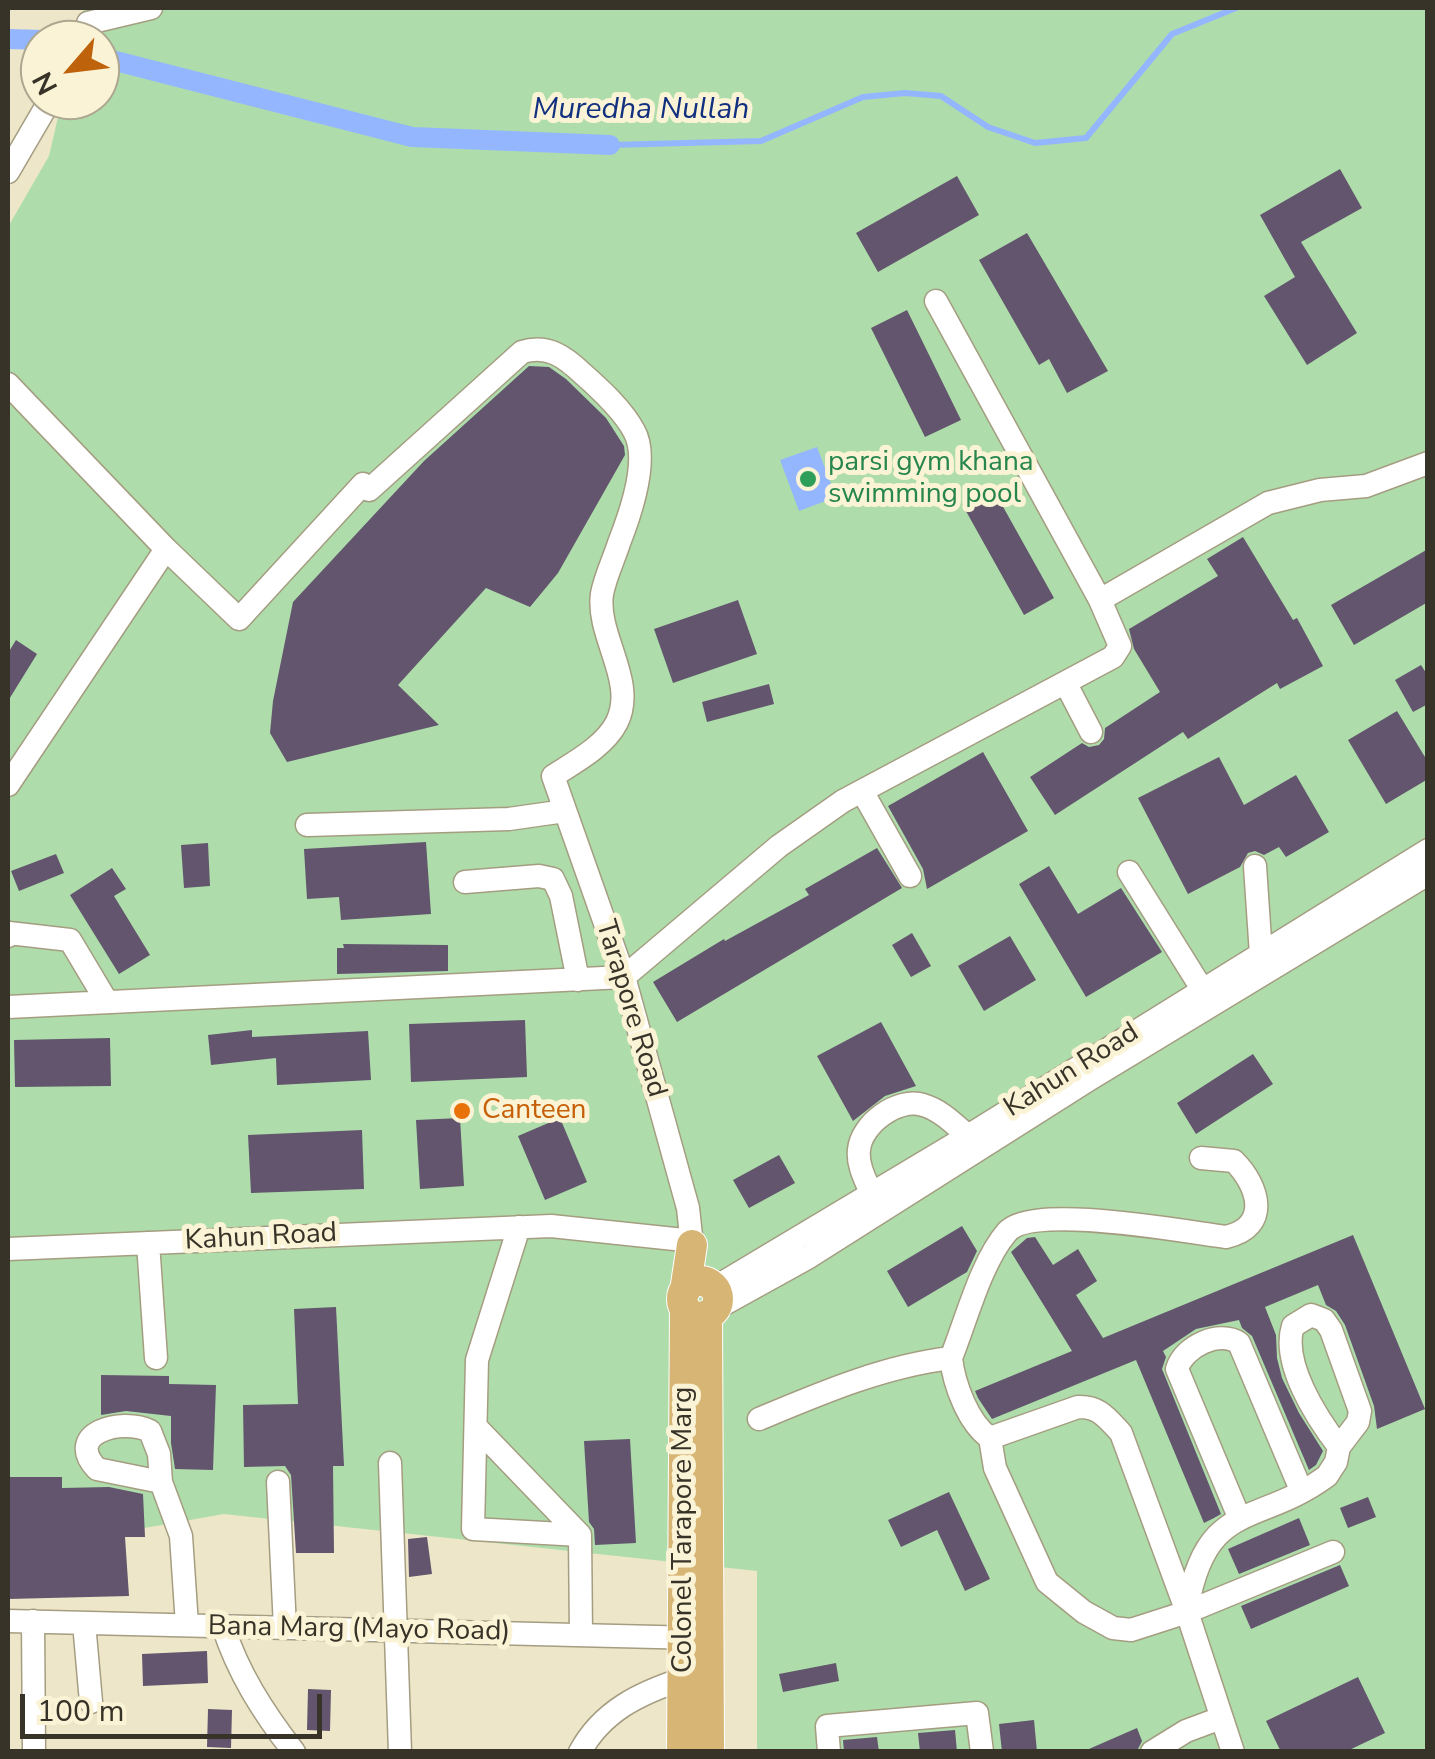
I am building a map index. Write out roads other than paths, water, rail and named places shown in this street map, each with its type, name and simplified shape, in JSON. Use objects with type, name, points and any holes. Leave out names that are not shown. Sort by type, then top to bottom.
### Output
[{"type":"main road","points":[[692,1245],[702,1299]]},
{"type":"main road","name":"Colonel Tarapore Marg","points":[[702,1299],[697,1638],[709,1752]]},
{"type":"main road","name":"Colonel Tarapore Marg","points":[[682,1752],[683,1679],[697,1638]]},
{"type":"street","points":[[108,20],[151,8]]},
{"type":"street","points":[[8,172],[38,120]]},
{"type":"street","points":[[8,986],[17,1007],[624,978],[779,846],[843,800],[1113,656],[1120,646],[1100,600],[936,301]]},
{"type":"street","name":"Tarapore Road","points":[[166,549],[239,618],[362,484],[369,490],[522,352],[548,350],[565,357],[636,432],[640,448],[637,484],[602,593],[602,618],[622,696],[619,718],[586,755],[553,776],[624,978],[688,1208],[692,1245]]},
{"type":"street","points":[[8,384],[166,549],[8,785]]},
{"type":"street","points":[[1100,600],[1268,503],[1320,490],[1366,486],[1428,463]]},
{"type":"street","points":[[1066,684],[1091,732]]},
{"type":"street","points":[[862,791],[910,876]]},
{"type":"street","points":[[307,825],[509,820],[565,811]]},
{"type":"street","name":"Kahun Road","points":[[702,1299],[1428,850]]},
{"type":"street","points":[[1255,866],[1261,955]]},
{"type":"street","points":[[1129,872],[1202,989]]},
{"type":"street","name":"Kahun Road","points":[[702,1299],[809,1257],[1090,1078],[1428,874]]},
{"type":"street","points":[[465,882],[539,876],[553,879],[562,896],[578,980]]},
{"type":"street","points":[[8,936],[9,933],[70,940],[107,1002]]},
{"type":"street","points":[[872,1195],[859,1147],[871,1125],[892,1110],[905,1105],[925,1106],[968,1136]]},
{"type":"street","points":[[1201,1158],[1234,1161],[1246,1174],[1255,1191],[1257,1207],[1250,1226],[1240,1234],[1226,1237],[1062,1218],[1029,1219],[1009,1228],[993,1253],[951,1358],[953,1375],[978,1430],[990,1438],[995,1468],[1047,1582],[1103,1623],[1131,1630],[1187,1612],[1333,1552]]},
{"type":"street","points":[[519,1227],[476,1360],[473,1529],[580,1535]]},
{"type":"street","name":"Kahun Road","points":[[8,1249],[519,1227],[598,1229],[684,1240],[692,1245]]},
{"type":"street","points":[[148,1243],[156,1358]]},
{"type":"street","points":[[1187,1612],[1196,1568],[1208,1547],[1239,1518],[1317,1483],[1333,1470],[1338,1447],[1358,1422],[1359,1402],[1331,1330],[1324,1320],[1311,1316],[1293,1326],[1289,1344],[1293,1363],[1316,1413],[1338,1447]]},
{"type":"street","points":[[1239,1518],[1178,1369],[1184,1356],[1204,1343],[1227,1337],[1239,1342],[1301,1490]]},
{"type":"street","points":[[759,1419],[872,1375],[915,1362],[951,1358]]},
{"type":"street","points":[[990,1438],[1078,1407],[1092,1406],[1121,1433],[1233,1752]]},
{"type":"street","points":[[476,1428],[580,1535],[581,1636]]},
{"type":"street","points":[[390,1463],[400,1752]]},
{"type":"street","points":[[161,1482],[182,1536],[187,1625]]},
{"type":"street","points":[[278,1482],[285,1628]]},
{"type":"street","name":"Bana Marg (Mayo Road)","points":[[8,1620],[697,1638]]},
{"type":"street","points":[[33,1621],[34,1752]]},
{"type":"street","points":[[84,1623],[91,1702]]},
{"type":"street","points":[[222,1626],[248,1686],[294,1752]]},
{"type":"street","points":[[580,1752],[592,1732],[618,1708],[654,1688],[683,1679]]},
{"type":"street","points":[[828,1752],[827,1726],[977,1713],[982,1752]]},
{"type":"street","points":[[1152,1752],[1186,1730],[1222,1718]]},
{"type":"water","name":"parsi gym khana swimming pool","points":[[817,447],[836,497],[799,511],[780,460]]},
{"type":"waterway","name":"Muredha Nullah","points":[[610,145],[761,141],[863,97],[905,93],[941,96],[988,127],[1035,143],[1086,138],[1172,34],[1236,8]]},
{"type":"waterway","name":"Muredha Nullah","points":[[8,39],[20,39]]},
{"type":"waterway","name":"Muredha Nullah","points":[[120,62],[412,137],[610,145]]},
{"type":"place","name":"parsi gym khana swimming pool","points":[[808,479]]},
{"type":"place","name":"Canteen","points":[[462,1111]]}]
